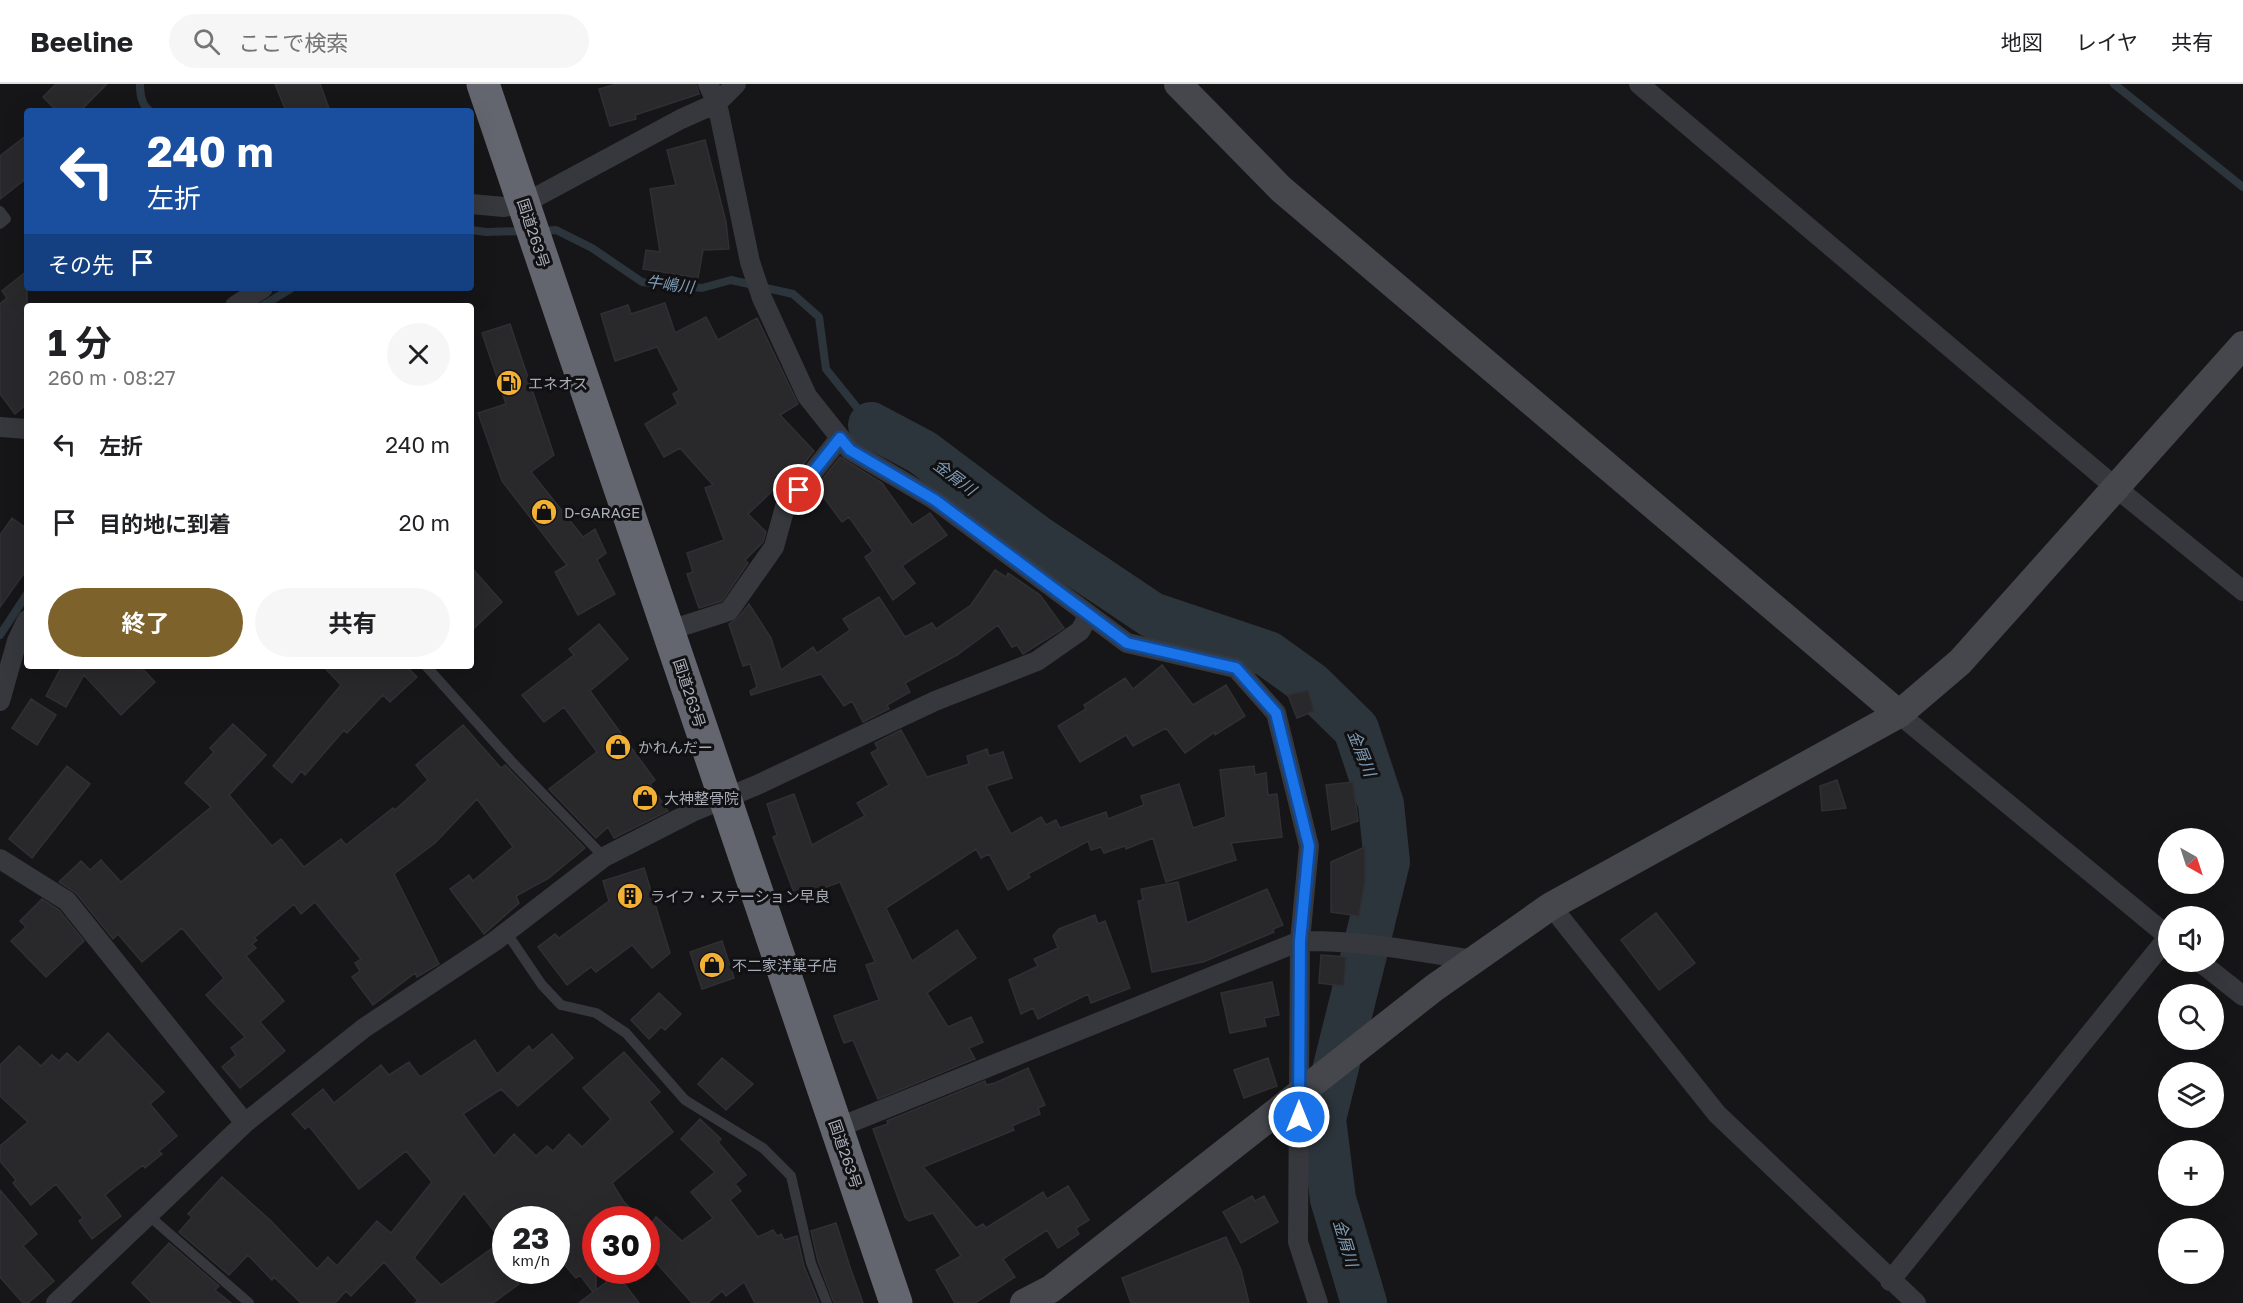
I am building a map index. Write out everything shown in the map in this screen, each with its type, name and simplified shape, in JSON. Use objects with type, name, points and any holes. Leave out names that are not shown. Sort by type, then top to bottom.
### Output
[{"type":"highway","name":"国道263号","points":[[483,84],[670,630],[896,1303]]},
{"type":"street","points":[[708,84],[717,103],[750,262],[762,298],[807,396],[850,450],[935,500],[1127,643],[1236,668],[1276,713],[1309,846],[1300,941],[1298,1242],[1318,1303]]},
{"type":"street","points":[[474,204],[504,207],[525,203],[681,119],[717,103],[736,84]]},
{"type":"street","points":[[1179,84],[1281,189],[1899,714],[2158,927]]},
{"type":"street","points":[[1639,84],[2115,487],[2243,591]]},
{"type":"street","points":[[240,303],[258,291]]},
{"type":"street","points":[[1024,1303],[1051,1289],[1473,960],[1551,906],[1899,714],[1960,662],[2243,345]]},
{"type":"street","points":[[0,427],[24,429]]},
{"type":"street","points":[[670,630],[729,611],[774,548],[785,507],[840,438]]},
{"type":"street","points":[[56,1303],[245,1123],[364,1028],[506,932],[604,857],[692,812],[935,701],[1037,661],[1080,631],[1089,615]]},
{"type":"street","points":[[0,701],[17,641],[24,626]]},
{"type":"street","points":[[0,859],[66,901],[245,1123]]},
{"type":"street","points":[[1551,906],[1717,1114],[1890,1281],[1916,1303]]},
{"type":"street","points":[[837,1128],[1300,941],[1340,940],[1377,944],[1473,960]]},
{"type":"street","points":[[1890,1281],[2158,950]]},
{"type":"street","points":[[2213,972],[2243,996]]},
{"type":"lane","points":[[0,211],[6,219],[0,224]]},
{"type":"lane","points":[[429,669],[513,763],[604,857]]},
{"type":"lane","points":[[506,932],[542,985],[561,1005],[596,1013],[626,1033],[685,1100],[764,1148],[791,1176],[811,1263],[827,1303]]},
{"type":"lane","points":[[148,1215],[249,1303]]},
{"type":"building","points":[[56,84],[107,84],[83,108],[54,108],[43,97]]},
{"type":"building","points":[[275,84],[320,84],[329,108],[285,108]]},
{"type":"building","points":[[617,84],[696,84],[699,94],[635,115],[636,119],[610,126],[599,89]]},
{"type":"building","points":[[24,137],[24,180],[0,199],[0,156]]},
{"type":"building","points":[[705,140],[726,222],[729,249],[703,250],[698,278],[643,269],[646,250],[660,252],[650,189],[676,185],[667,150]]},
{"type":"building","points":[[24,273],[27,303],[24,303],[24,406],[15,414],[0,394],[0,304],[7,298],[2,291]]},
{"type":"building","points":[[665,303],[675,333],[706,317],[718,340],[757,318],[798,404],[780,415],[814,451],[801,467],[800,465],[748,514],[766,532],[763,542],[745,560],[748,563],[722,601],[699,608],[687,574],[693,572],[687,553],[724,540],[705,488],[713,485],[680,448],[664,457],[645,424],[678,404],[673,394],[679,390],[657,347],[615,361],[601,314],[628,305],[631,314]]},
{"type":"building","points":[[510,324],[554,455],[531,472],[583,537],[595,529],[606,553],[597,560],[615,594],[578,615],[555,572],[567,565],[502,481],[478,413],[506,404],[482,333]]},
{"type":"building","points":[[840,457],[882,483],[912,525],[930,513],[947,535],[902,566],[915,583],[893,600],[865,557],[873,551],[849,517],[842,522],[816,487]]},
{"type":"building","points":[[12,518],[24,527],[24,573],[0,607],[0,535]]},
{"type":"building","points":[[474,570],[502,602],[474,628]]},
{"type":"building","points":[[995,570],[1006,577],[1008,573],[1040,595],[1064,628],[1023,654],[1017,645],[1012,647],[998,625],[957,655],[905,683],[910,692],[887,705],[889,709],[863,722],[852,701],[844,706],[821,674],[751,695],[750,691],[757,687],[750,664],[743,666],[729,624],[738,618],[749,604],[771,638],[781,670],[813,647],[817,653],[850,630],[843,619],[879,597],[905,637],[932,623],[936,629],[971,605]]},
{"type":"building","points":[[599,624],[628,659],[590,691],[655,780],[650,784],[668,811],[614,838],[608,827],[596,838],[549,789],[597,752],[564,707],[544,722],[522,695],[574,655],[569,649]]},
{"type":"building","points":[[1162,665],[1193,705],[1226,685],[1245,716],[1215,735],[1215,732],[1185,753],[1166,728],[1133,746],[1126,735],[1080,762],[1058,726],[1086,709],[1084,705],[1125,678],[1133,689]]},
{"type":"building","points":[[60,669],[143,669],[155,682],[121,715],[84,675],[66,707],[46,696]]},
{"type":"building","points":[[326,669],[409,669],[417,677],[390,702],[383,695],[347,733],[344,730],[305,775],[301,771],[292,783],[273,766],[341,685]]},
{"type":"building","points":[[1308,690],[1314,711],[1297,718],[1288,695]]},
{"type":"building","points":[[31,699],[56,715],[37,745],[12,728]]},
{"type":"building","points":[[233,724],[266,755],[229,795],[272,846],[281,839],[304,867],[341,839],[346,845],[393,808],[395,810],[428,780],[416,765],[463,725],[501,768],[505,765],[585,848],[549,878],[516,896],[519,903],[484,934],[450,889],[469,875],[473,881],[513,847],[477,799],[435,843],[394,874],[439,964],[417,977],[415,973],[373,1005],[352,977],[360,971],[355,963],[361,959],[315,902],[301,914],[294,904],[254,938],[257,940],[252,944],[256,948],[246,956],[284,1001],[260,1022],[285,1051],[240,1088],[222,1067],[236,1055],[231,1048],[245,1037],[206,995],[224,978],[182,928],[142,962],[118,934],[113,939],[76,893],[59,882],[81,861],[90,870],[101,860],[121,882],[211,807],[185,783],[214,752],[210,748]]},
{"type":"building","points":[[901,730],[927,777],[969,764],[967,756],[987,749],[989,756],[1003,752],[1012,778],[986,786],[1011,834],[1041,817],[1046,825],[1056,820],[1060,828],[1106,812],[1108,819],[1144,805],[1141,796],[1179,784],[1193,828],[1226,817],[1220,770],[1254,766],[1255,775],[1266,773],[1268,795],[1277,794],[1282,837],[1231,843],[1236,860],[1166,882],[1153,838],[1126,849],[1125,846],[1104,853],[1101,847],[1091,850],[1088,841],[1028,874],[1030,877],[1008,890],[989,854],[981,858],[976,849],[886,908],[912,961],[957,930],[976,958],[927,993],[948,1027],[971,1017],[983,1042],[969,1048],[975,1059],[878,1099],[853,1040],[844,1043],[834,1016],[879,1000],[866,965],[875,962],[840,882],[796,898],[773,837],[777,835],[767,804],[794,794],[812,845],[865,816],[857,803],[889,785],[871,753],[878,749],[875,743]]},
{"type":"building","points":[[67,766],[90,784],[32,858],[9,839]]},
{"type":"building","points":[[1837,780],[1846,808],[1822,811],[1820,786]]},
{"type":"building","points":[[1353,782],[1358,821],[1332,830],[1326,785]]},
{"type":"building","points":[[1365,847],[1365,880],[1359,916],[1331,912],[1331,862]]},
{"type":"building","points":[[644,868],[670,953],[652,968],[632,945],[596,972],[591,967],[567,985],[538,947],[555,934],[559,938],[609,901],[603,881]]},
{"type":"building","points":[[1178,882],[1187,923],[1267,889],[1283,925],[1273,929],[1274,932],[1203,962],[1152,972],[1138,901],[1143,900],[1141,889]]},
{"type":"building","points":[[42,899],[59,910],[84,941],[46,977],[11,941],[26,927],[20,921]]},
{"type":"building","points":[[1656,913],[1695,963],[1659,990],[1621,940]]},
{"type":"building","points":[[1095,915],[1098,924],[1105,921],[1130,988],[1091,1003],[1088,994],[1038,1019],[1033,1008],[1021,1014],[1009,980],[1038,966],[1034,959],[1058,948],[1053,936],[1059,929]]},
{"type":"building","name":"不二家洋菓子店","points":[[722,941],[734,978],[702,989],[690,952]]},
{"type":"building","points":[[1321,955],[1346,957],[1344,986],[1319,983]]},
{"type":"building","points":[[1272,982],[1279,1015],[1264,1018],[1266,1026],[1230,1033],[1221,993]]},
{"type":"building","points":[[659,993],[681,1014],[665,1030],[661,1027],[649,1039],[631,1020]]},
{"type":"building","points":[[108,1033],[164,1092],[150,1104],[177,1136],[159,1151],[162,1154],[145,1168],[143,1165],[105,1195],[121,1216],[92,1239],[79,1221],[83,1218],[56,1184],[31,1205],[13,1183],[16,1180],[0,1161],[0,1146],[28,1122],[0,1096],[0,1065],[19,1046],[41,1066],[52,1055],[59,1061],[67,1053],[78,1063]]},
{"type":"building","points":[[552,1034],[573,1058],[518,1106],[501,1089],[463,1114],[494,1156],[514,1134],[536,1156],[547,1146],[553,1151],[569,1134],[582,1147],[611,1119],[583,1088],[624,1052],[660,1092],[649,1102],[673,1132],[612,1183],[628,1206],[582,1206],[582,1278],[580,1275],[576,1278],[570,1271],[570,1206],[492,1206],[492,1228],[464,1193],[414,1258],[441,1285],[492,1248],[492,1284],[519,1284],[493,1303],[415,1303],[418,1301],[384,1262],[351,1296],[346,1291],[335,1303],[301,1303],[274,1277],[272,1280],[248,1255],[229,1275],[179,1232],[192,1217],[188,1214],[222,1177],[271,1221],[317,1269],[328,1257],[337,1266],[377,1221],[391,1233],[432,1182],[406,1151],[359,1189],[309,1126],[305,1129],[292,1114],[323,1089],[334,1103],[381,1065],[389,1075],[409,1062],[420,1077],[475,1040],[497,1074],[529,1046],[532,1051]]},
{"type":"building","points":[[722,1058],[753,1084],[726,1110],[698,1084]]},
{"type":"building","points":[[1268,1058],[1277,1086],[1244,1098],[1234,1070]]},
{"type":"building","points":[[1028,1068],[1045,1105],[1038,1108],[1040,1114],[1012,1126],[1014,1130],[923,1167],[976,1228],[983,1224],[986,1228],[1043,1192],[1047,1199],[1068,1186],[1089,1220],[1076,1228],[1079,1234],[1058,1248],[1047,1230],[1003,1259],[1015,1277],[975,1303],[955,1303],[936,1270],[961,1256],[933,1213],[909,1221],[905,1217],[873,1129],[888,1124],[887,1121],[985,1081],[986,1085],[995,1083]]},
{"type":"building","points":[[700,1119],[721,1139],[718,1142],[746,1175],[735,1184],[741,1191],[730,1200],[758,1237],[773,1230],[777,1236],[781,1234],[784,1240],[797,1236],[804,1266],[819,1303],[755,1303],[744,1282],[726,1296],[722,1291],[708,1303],[692,1303],[660,1267],[660,1221],[682,1241],[713,1218],[691,1192],[715,1172],[681,1139]]},
{"type":"building","points":[[0,1190],[37,1234],[23,1246],[54,1281],[28,1303],[23,1303],[0,1277]]},
{"type":"building","points":[[1252,1196],[1255,1201],[1264,1196],[1278,1222],[1241,1243],[1223,1212]]},
{"type":"building","points":[[836,1223],[863,1303],[834,1303],[818,1261],[811,1231]]},
{"type":"building","points":[[1226,1237],[1241,1270],[1249,1303],[1131,1303],[1122,1278]]},
{"type":"building","points":[[169,1243],[219,1286],[215,1290],[231,1303],[152,1303],[132,1283]]},
{"type":"building","points":[[587,1284],[596,1284],[596,1290],[604,1284],[625,1284],[639,1303],[579,1303],[593,1292]]},
{"type":"waterway","points":[[140,84],[141,95],[146,108]]},
{"type":"waterway","points":[[2114,84],[2243,187]]},
{"type":"waterway","name":"牛嶋川","points":[[474,230],[523,231]]},
{"type":"waterway","name":"牛嶋川","points":[[541,231],[556,230],[592,248],[642,282],[702,288],[731,280],[793,294],[819,317],[826,369],[871,425]]},
{"type":"waterway","name":"牛嶋川","points":[[267,303],[287,291]]},
{"type":"waterway","name":"金屑川","points":[[871,425],[922,452],[1034,536],[1152,615],[1268,654],[1311,685],[1356,729],[1381,804],[1387,862],[1323,1119],[1333,1199],[1364,1303]]},
{"type":"waterway","name":"牛嶋川","points":[[0,635],[24,599]]},
{"type":"place","name":"エネオス","points":[[509,383]]},
{"type":"place","name":"D-GARAGE","points":[[544,512]]},
{"type":"place","name":"かれんだー","points":[[618,747]]},
{"type":"place","name":"大神整骨院","points":[[645,798]]},
{"type":"place","name":"ライフ・ステーション早良","points":[[630,896]]},
{"type":"place","name":"不二家洋菓子店","points":[[712,965]]},
{"type":"route","points":[[799,490],[840,438],[850,450],[935,500],[1127,643],[1236,668],[1276,713],[1309,846],[1300,941],[1299,1117]]}]
